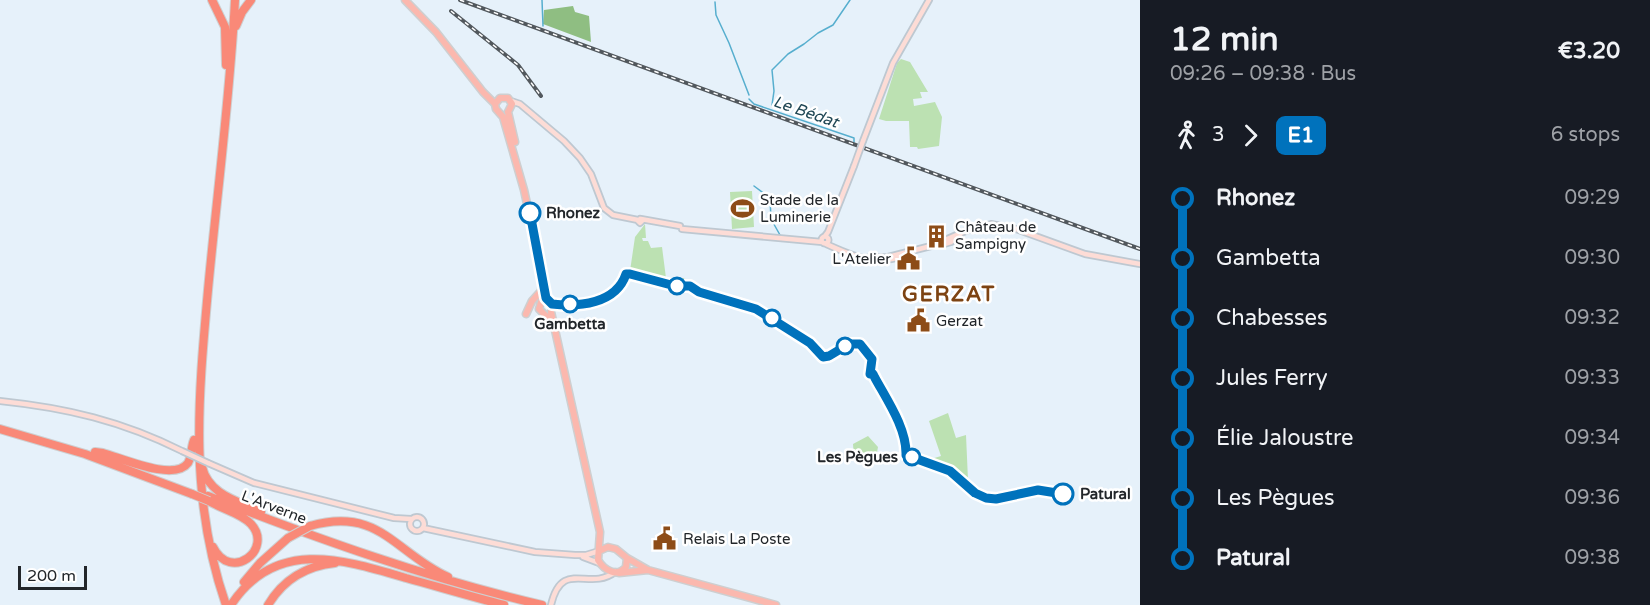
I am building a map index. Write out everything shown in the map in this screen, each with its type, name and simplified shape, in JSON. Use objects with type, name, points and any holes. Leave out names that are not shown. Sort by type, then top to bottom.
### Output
[{"type":"highway","points":[[212,0],[225,27],[226,72]]},
{"type":"highway","points":[[228,604],[210,564],[196,484],[194,440],[197,364],[233,0]]},
{"type":"highway","points":[[228,604],[213,563],[206,525],[199,467],[198,403],[231,48],[233,0]]},
{"type":"highway","points":[[231,48],[239,18],[250,2]]},
{"type":"highway","points":[[198,403],[202,464],[209,484],[223,494],[302,530],[308,530]]},
{"type":"highway","name":"L'Arverne","points":[[0,424],[95,452],[191,492]]},
{"type":"highway","name":"L'Arverne","points":[[0,429],[85,454],[208,498],[308,530],[393,564],[477,589],[542,605]]},
{"type":"highway","points":[[95,452],[159,470],[173,471],[182,468],[188,462],[194,440]]},
{"type":"highway","points":[[206,525],[214,549],[225,560],[235,563],[242,561],[249,558],[255,550],[257,536],[251,525],[208,498]]},
{"type":"highway","name":"L'Arverne","points":[[208,498],[383,566],[522,605]]},
{"type":"highway","points":[[228,604],[260,563],[288,538],[338,521],[368,526],[390,536],[438,572],[477,589]]},
{"type":"highway","points":[[228,604],[252,580],[266,570],[282,563],[319,559],[355,563],[504,605]]},
{"type":"highway","points":[[268,605],[287,582],[311,568],[341,563],[369,567]]},
{"type":"main road","points":[[405,0],[422,15],[483,92],[497,101]]},
{"type":"main road","points":[[825,240],[892,63],[929,0]]},
{"type":"main road","points":[[497,101],[505,97],[510,107],[524,190]]},
{"type":"main road","points":[[497,101],[496,109],[505,120],[542,267],[545,301],[539,309],[548,313],[556,335],[600,532],[599,551],[603,576],[598,580]]},
{"type":"main road","points":[[500,113],[519,103],[564,141],[591,174],[605,210],[613,215],[681,227],[825,240],[832,246],[862,258],[883,259],[938,245],[961,233],[991,224],[1021,231],[1100,258],[1140,264]]},
{"type":"main road","points":[[1021,231],[1070,248]]},
{"type":"main road","points":[[526,314],[542,288],[542,267]]},
{"type":"main road","points":[[545,301],[552,307],[548,313]]},
{"type":"main road","points":[[0,401],[47,406],[95,416],[139,431],[254,483],[410,522],[420,517],[424,525],[512,548],[586,555],[611,548]]},
{"type":"main road","points":[[410,522],[412,530],[417,531],[424,525]]},
{"type":"main road","points":[[600,532],[611,548],[648,570],[776,605]]},
{"type":"main road","points":[[574,555],[617,572],[648,570]]},
{"type":"main road","points":[[552,603],[556,590],[566,580],[579,577],[605,579],[627,567],[627,558]]},
{"type":"green space","points":[[573,6],[575,12],[589,16],[591,42],[543,24],[544,10]]},
{"type":"green space","points":[[901,59],[910,62],[928,92],[920,92],[922,98],[913,99],[914,106],[935,102],[942,117],[939,146],[918,149],[910,147],[909,121],[879,119],[897,63]]},
{"type":"green space","name":"Stade de la Luminerie","points":[[752,191],[754,227],[732,229],[730,192]]},
{"type":"green space","points":[[645,224],[646,238],[642,238],[643,241],[648,241],[651,248],[662,247],[668,281],[684,278],[685,282],[674,283],[630,271],[635,237]]},
{"type":"green space","points":[[948,413],[956,438],[966,435],[968,480],[966,481],[949,469],[928,460],[941,456],[929,421]]},
{"type":"green space","points":[[868,436],[878,447],[875,463],[870,464],[869,453],[854,458],[853,444]]},
{"type":"waterway","points":[[542,0],[543,26]]},
{"type":"waterway","points":[[772,105],[774,91],[772,70],[788,54],[833,25],[850,0]]},
{"type":"waterway","name":"Le Bédat","points":[[715,2],[716,15],[749,95]]},
{"type":"waterway","name":"Le Bédat","points":[[749,99],[754,104],[854,138],[854,142]]},
{"type":"waterway","points":[[754,186],[770,198],[771,219],[780,235]]},
{"type":"railway","points":[[460,0],[1140,249]]},
{"type":"railway","points":[[451,11],[518,65],[541,96]]},
{"type":"bus line","name":"E1","points":[[530,213],[546,298],[552,304],[562,305],[607,298],[621,287],[626,274],[630,274],[675,286],[690,286],[696,291],[756,309],[810,343],[823,357],[849,344],[860,344],[872,359],[870,374],[873,374],[898,423],[906,455],[950,471],[975,493],[990,499],[1038,490],[1063,494]]},
{"type":"place","name":"Stade de la Luminerie","points":[[742,209]]},
{"type":"place","name":"Rhonez","points":[[530,213]]},
{"type":"place","name":"Château de Sampigny","points":[[937,236]]},
{"type":"place","name":"L'Atelier","points":[[909,259]]},
{"type":"place","name":"Gambetta","points":[[570,304]]},
{"type":"place","name":"Gerzat","points":[[918,321]]},
{"type":"place","name":"Les Pègues","points":[[912,457]]},
{"type":"place","name":"Patural","points":[[1063,494]]},
{"type":"place","name":"Relais La Poste","points":[[665,539]]},
{"type":"district","name":"GERZAT","points":[[949,294]]}]
